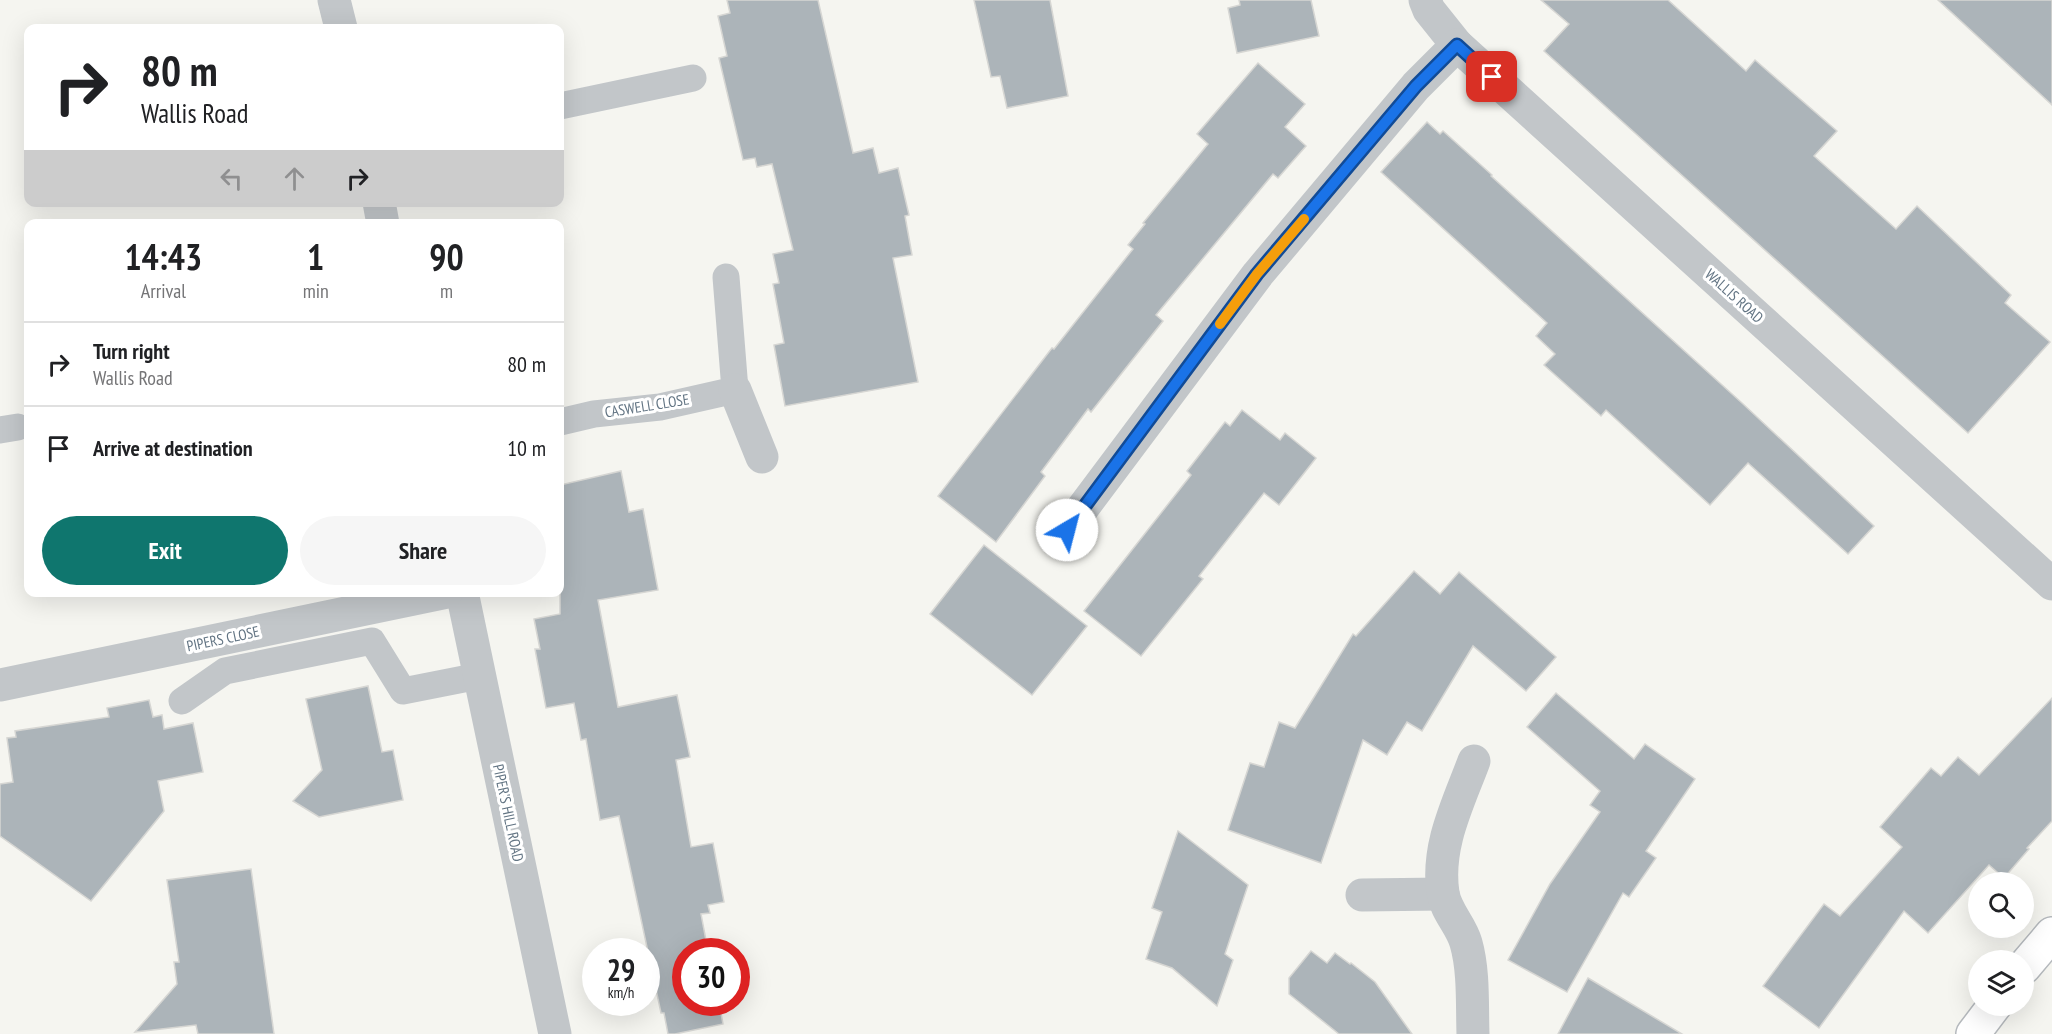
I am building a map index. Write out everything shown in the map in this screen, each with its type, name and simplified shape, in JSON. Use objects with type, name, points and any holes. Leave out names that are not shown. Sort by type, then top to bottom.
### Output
[{"type":"main road","points":[[2034,955],[2052,934]]},
{"type":"main road","points":[[1973,1034],[1987,1016]]},
{"type":"street","points":[[334,0],[340,24]]},
{"type":"street","name":"WALLIS ROAD","points":[[1425,0],[1429,10],[1457,45],[2052,584]]},
{"type":"street","points":[[1067,530],[1257,274],[1416,86],[1457,45]]},
{"type":"street","points":[[735,390],[762,456]]},
{"type":"street","name":"PIPERS CLOSE","points":[[0,685],[423,597]]},
{"type":"street","name":"PIPER'S HILL ROAD","points":[[463,597],[555,1034]]},
{"type":"street","points":[[1473,1034],[1472,991],[1466,942],[1447,907],[1443,894],[1441,867],[1446,833],[1474,761]]},
{"type":"street","points":[[1362,895],[1443,894]]},
{"type":"lane","points":[[564,105],[693,78]]},
{"type":"lane","points":[[726,277],[735,390]]},
{"type":"lane","name":"CASWELL CLOSE","points":[[564,421],[594,414],[660,407],[735,390]]},
{"type":"lane","points":[[182,701],[225,671],[372,641],[403,691],[479,676]]},
{"type":"building","points":[[727,0],[818,0],[853,153],[873,148],[879,173],[898,168],[909,215],[905,216],[912,255],[893,258],[918,382],[785,406],[774,345],[784,343],[773,284],[779,283],[773,254],[793,250],[772,164],[757,167],[755,158],[743,160],[719,58],[727,56],[718,16],[730,13]]},
{"type":"building","points":[[974,0],[1050,0],[1068,96],[1007,108],[1000,76],[991,77]]},
{"type":"building","points":[[1239,0],[1311,0],[1319,36],[1237,53],[1228,8],[1240,5]]},
{"type":"building","points":[[1541,0],[1668,0],[1746,71],[1755,60],[1837,131],[1814,156],[1896,229],[1917,206],[2011,295],[2005,303],[2050,342],[1968,433],[1544,51],[1569,24]]},
{"type":"building","points":[[1938,0],[2052,0],[2052,105]]},
{"type":"building","points":[[1258,63],[1305,104],[1285,127],[1306,146],[1278,178],[1273,174],[1156,315],[1163,321],[1091,412],[1088,409],[1041,472],[1045,476],[996,542],[938,496],[1052,348],[1054,349],[1133,249],[1128,245],[1145,224],[1143,223],[1208,144],[1197,134]]},
{"type":"building","points":[[1427,122],[1440,134],[1443,131],[1492,175],[1874,526],[1848,554],[1748,463],[1710,505],[1606,410],[1601,416],[1544,365],[1555,354],[1536,336],[1547,323],[1381,172]]},
{"type":"building","points":[[1242,410],[1280,440],[1285,433],[1316,458],[1279,505],[1264,493],[1199,576],[1203,579],[1141,656],[1084,611],[1191,475],[1187,471],[1225,422],[1230,426]]},
{"type":"building","points":[[621,471],[629,512],[643,509],[658,590],[598,600],[618,707],[677,695],[690,757],[676,760],[691,847],[713,843],[724,902],[708,905],[710,913],[701,914],[706,938],[672,938],[672,1016],[722,1016],[723,1024],[668,1034],[664,1013],[661,1013],[660,1008],[660,938],[645,938],[619,816],[600,820],[586,739],[581,740],[574,703],[546,708],[535,649],[540,649],[534,619],[560,614],[560,597],[564,597],[564,484]]},
{"type":"building","points":[[984,545],[1087,626],[1032,695],[930,614]]},
{"type":"building","points":[[1414,571],[1440,594],[1459,572],[1556,657],[1526,691],[1473,646],[1422,731],[1407,722],[1387,755],[1363,740],[1321,863],[1228,830],[1250,763],[1264,767],[1279,722],[1295,728],[1353,634],[1356,636]]},
{"type":"building","points":[[368,686],[382,752],[393,750],[403,800],[319,817],[293,801],[322,770],[306,699]]},
{"type":"building","points":[[1556,693],[1634,759],[1645,744],[1695,779],[1646,851],[1656,858],[1629,897],[1623,893],[1567,992],[1508,960],[1550,884],[1600,812],[1590,805],[1600,791],[1527,727]]},
{"type":"building","points":[[2052,698],[2052,821],[2009,872],[1997,872],[1989,865],[1983,872],[1968,872],[1968,888],[1928,933],[1904,911],[1819,1028],[1763,986],[1824,904],[1840,916],[1902,847],[1880,827],[1931,768],[1941,776],[1958,757],[1979,775]]},
{"type":"building","points":[[149,700],[153,717],[162,715],[164,729],[193,723],[203,772],[158,781],[164,811],[91,901],[0,836],[0,784],[13,782],[7,738],[16,737],[15,731],[109,717],[107,708]]},
{"type":"building","points":[[1178,831],[1248,885],[1225,954],[1233,960],[1217,1006],[1172,968],[1146,959],[1162,912],[1152,908]]},
{"type":"building","points":[[251,869],[274,1034],[198,1034],[196,1025],[135,1032],[177,984],[174,962],[179,962],[167,880]]},
{"type":"building","points":[[1311,951],[1327,963],[1335,953],[1375,982],[1412,1034],[1339,1034],[1289,994],[1289,978]]},
{"type":"building","points":[[1588,978],[1682,1034],[1558,1034]]},
{"type":"slow traffic","points":[[1220,324],[1257,274],[1304,219]]},
{"type":"route","points":[[1067,530],[1257,274],[1416,86],[1457,45],[1492,77]]}]
